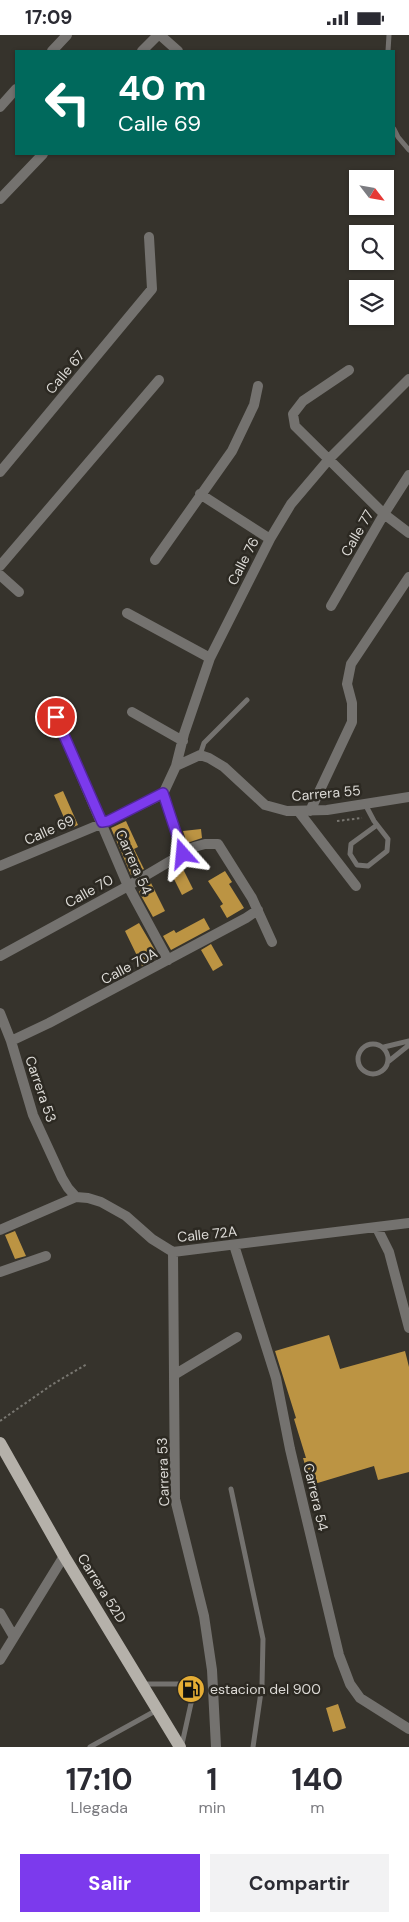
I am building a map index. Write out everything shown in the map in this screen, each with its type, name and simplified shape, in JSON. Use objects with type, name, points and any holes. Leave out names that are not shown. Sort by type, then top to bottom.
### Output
[{"type":"main road","name":"Carrera 52D","points":[[2,1451],[180,1747]]},
{"type":"street","points":[[53,50],[67,35]]},
{"type":"street","points":[[143,50],[159,35],[177,50]]},
{"type":"street","points":[[0,107],[15,90]]},
{"type":"street","points":[[0,199],[4,188],[43,155]]},
{"type":"street","name":"Calle 67","points":[[1,469],[152,289],[149,237]]},
{"type":"street","points":[[349,370],[303,401],[293,414],[295,425],[384,514],[409,533]]},
{"type":"street","name":"Calle 76","points":[[163,793],[176,766],[210,658],[270,539],[291,504],[330,458],[409,379]]},
{"type":"street","points":[[0,567],[159,380]]},
{"type":"street","points":[[154,560],[232,451],[254,405],[258,386]]},
{"type":"street","name":"Calle 77","points":[[331,607],[384,514],[409,475]]},
{"type":"street","points":[[200,494],[270,539]]},
{"type":"street","points":[[0,575],[19,592]]},
{"type":"street","points":[[310,811],[352,722],[352,703],[347,684],[351,664],[409,577]]},
{"type":"street","points":[[127,613],[210,658]]},
{"type":"street","points":[[132,712],[183,741]]},
{"type":"street","name":"Carrera 54","points":[[56,717],[128,886],[168,960]]},
{"type":"street","points":[[176,766],[200,755]]},
{"type":"street","name":"Carrera 55","points":[[200,755],[224,767],[266,805],[287,811],[310,811],[409,797]]},
{"type":"street","points":[[163,793],[183,854]]},
{"type":"street","name":"Calle 69","points":[[0,866],[126,812],[163,793]]},
{"type":"street","points":[[299,811],[356,886]]},
{"type":"street","name":"Calle 70","points":[[0,956],[128,886],[194,847],[206,844],[218,844],[258,910]]},
{"type":"street","points":[[258,910],[272,942]]},
{"type":"street","name":"Calle 70A","points":[[11,1041],[168,960],[258,910]]},
{"type":"street","name":"Carrera 53","points":[[0,1013],[11,1041],[33,1115],[62,1177],[76,1197]]},
{"type":"street","points":[[0,1230],[76,1197]]},
{"type":"street","name":"Calle 72A","points":[[76,1197],[101,1202],[126,1216],[152,1239],[173,1252],[409,1223]]},
{"type":"street","points":[[377,1228],[388,1252],[409,1328]]},
{"type":"street","name":"Carrera 54","points":[[234,1245],[276,1378],[290,1449],[340,1655],[350,1685],[360,1698],[409,1729]]},
{"type":"street","name":"Carrera 53","points":[[173,1252],[175,1499],[204,1616],[212,1670],[216,1747]]},
{"type":"street","points":[[0,1272],[46,1256]]},
{"type":"street","points":[[174,1375],[237,1337]]},
{"type":"street","points":[[0,1660],[64,1555]]},
{"type":"street","points":[[0,1613],[14,1637]]},
{"type":"lane","points":[[388,50],[389,35]]},
{"type":"lane","points":[[395,131],[409,150]]},
{"type":"lane","points":[[200,755],[204,743],[247,700]]},
{"type":"lane","points":[[365,804],[373,819],[388,839],[387,851],[368,866],[357,865],[350,854],[351,844],[377,825]]},
{"type":"lane","points":[[384,1047],[409,1041]]},
{"type":"lane","points":[[389,1061],[384,1047],[375,1043],[365,1045],[358,1054],[359,1065],[366,1073],[378,1073],[383,1071],[389,1061],[409,1045]]},
{"type":"lane","points":[[231,1489],[263,1639],[262,1685],[253,1747]]},
{"type":"lane","points":[[142,1684],[182,1684]]},
{"type":"lane","points":[[180,1747],[192,1699]]},
{"type":"lane","points":[[90,1747],[158,1709]]},
{"type":"path","points":[[334,821],[362,818],[369,821],[373,819]]},
{"type":"path","points":[[0,1421],[53,1384],[87,1364]]},
{"type":"building","points":[[63,791],[78,825],[69,829],[54,795]]},
{"type":"building","points":[[126,821],[138,847],[134,849],[144,869],[133,875],[131,875],[111,828]]},
{"type":"building","points":[[201,829],[202,838],[187,843],[183,831]]},
{"type":"building","points":[[181,865],[193,889],[182,895],[170,871]]},
{"type":"building","points":[[225,871],[232,882],[229,884],[244,908],[227,918],[220,906],[223,904],[208,881]]},
{"type":"building","points":[[150,881],[165,911],[153,917],[139,892]]},
{"type":"building","points":[[204,918],[210,929],[171,950],[163,936],[174,930],[176,933]]},
{"type":"building","points":[[139,923],[156,952],[154,959],[142,966],[125,931]]},
{"type":"building","points":[[211,944],[223,965],[213,971],[201,950]]},
{"type":"building","points":[[15,1231],[26,1256],[15,1259],[5,1235]]},
{"type":"building","points":[[329,1335],[340,1369],[405,1351],[409,1367],[409,1472],[378,1480],[374,1466],[311,1485],[303,1458],[306,1458],[294,1419],[296,1418],[275,1351]]},
{"type":"building","points":[[338,1704],[346,1728],[333,1732],[326,1708]]},
{"type":"place","name":"estacion del 900","points":[[191,1689]]},
{"type":"route","points":[[56,717],[102,822],[153,800],[163,793],[183,854]]}]
